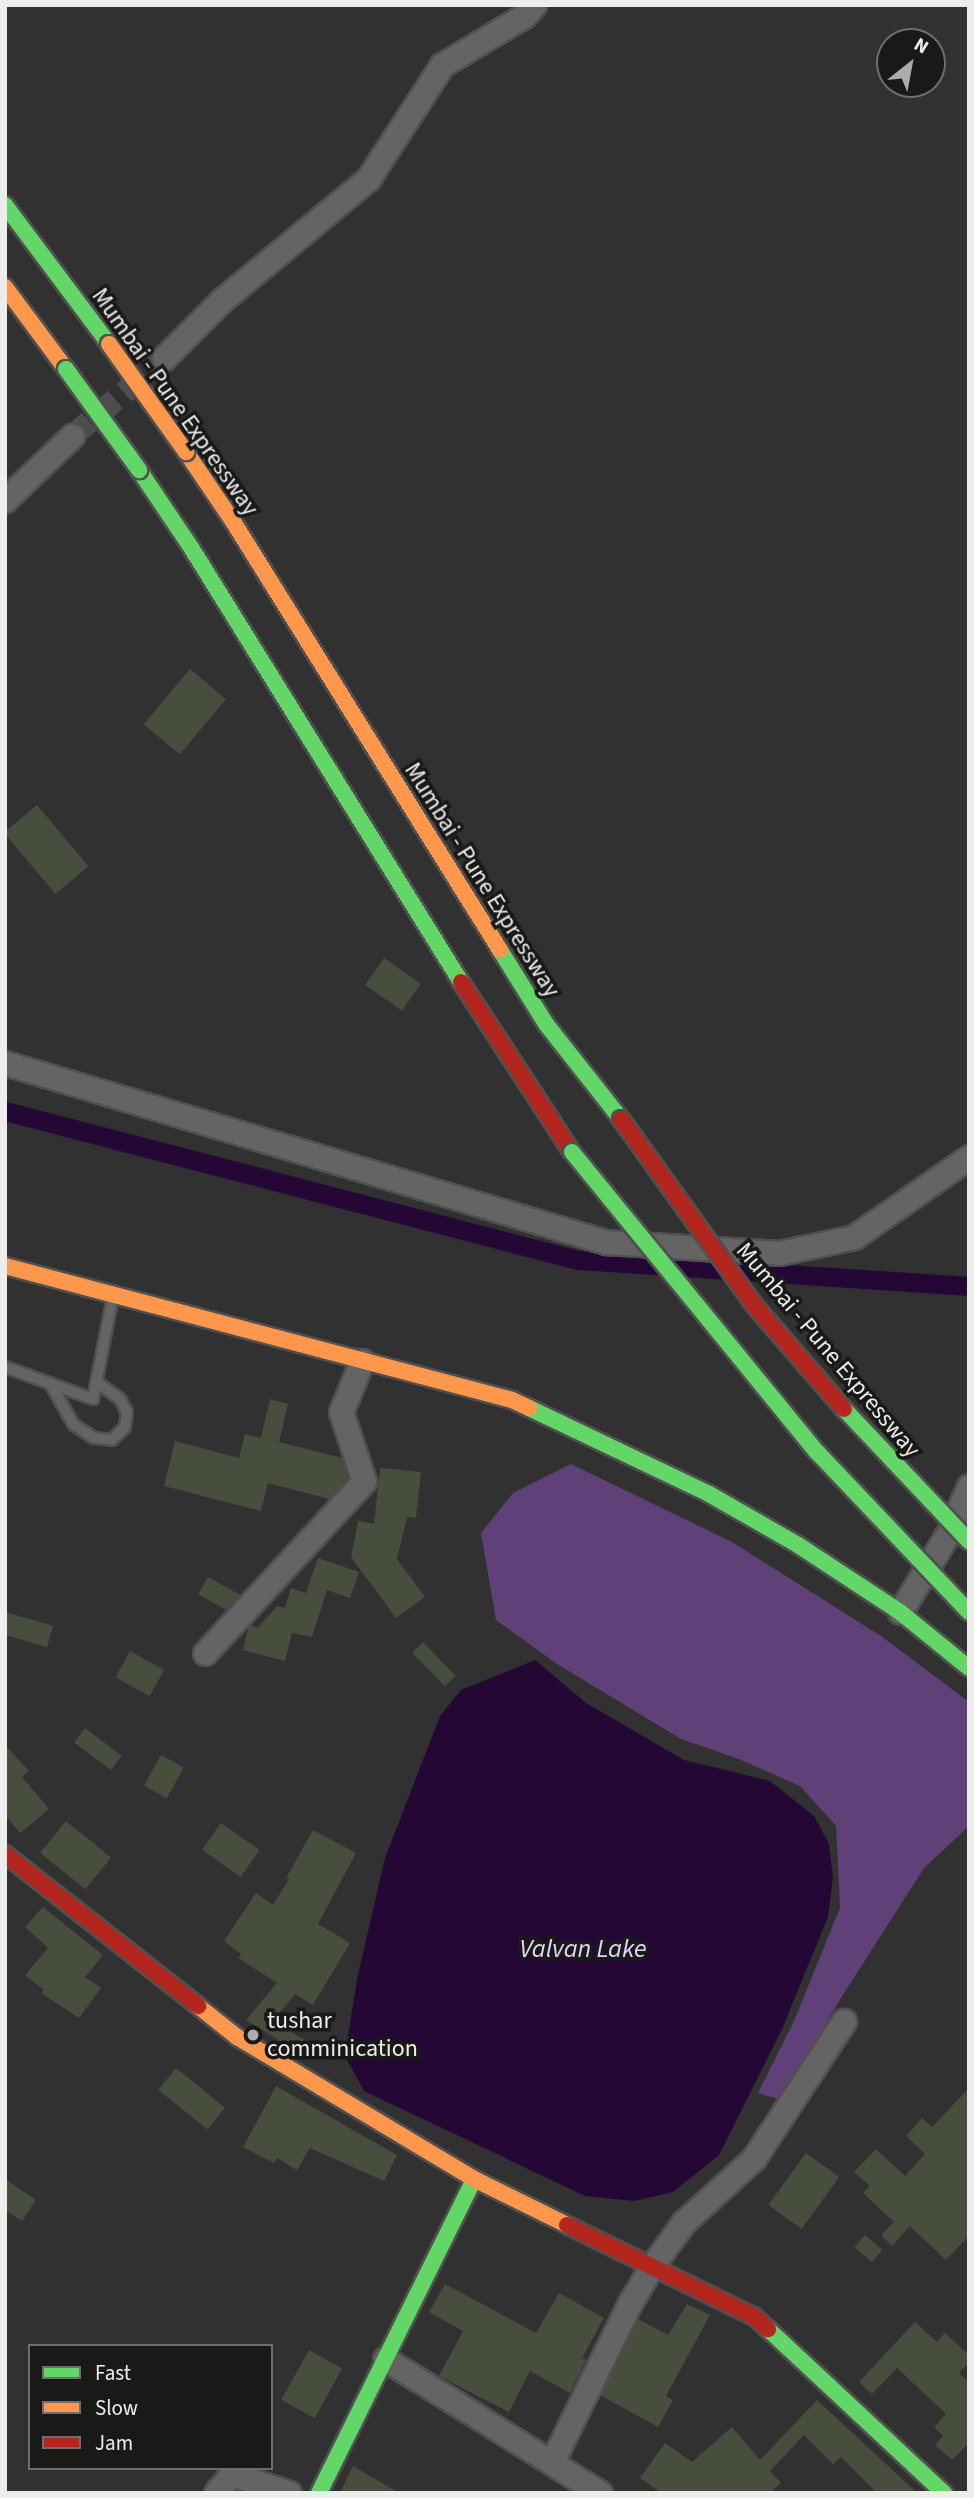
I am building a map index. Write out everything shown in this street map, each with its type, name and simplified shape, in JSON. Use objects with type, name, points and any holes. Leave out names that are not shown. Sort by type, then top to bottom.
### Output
[{"type":"main road","name":"Mumbai - Pune Expressway","points":[[5,205],[109,344],[234,523],[546,1024],[621,1119],[755,1306],[855,1422],[969,1542]]},
{"type":"main road","points":[[5,287],[139,470],[192,549],[498,1041],[572,1152],[817,1452],[969,1612]]},
{"type":"main road","points":[[5,1266],[512,1400],[709,1494],[798,1545],[900,1612],[969,1668]]},
{"type":"main road","points":[[5,1854],[237,2037],[474,2179],[755,2317],[944,2493]]},
{"type":"main road","points":[[319,2493],[474,2179]]},
{"type":"street","points":[[164,358],[222,300],[368,178],[442,65],[524,16],[534,5]]},
{"type":"street","points":[[5,500],[72,436]]},
{"type":"street","points":[[5,1063],[606,1242],[779,1253],[854,1237],[969,1157]]},
{"type":"street","points":[[205,1653],[364,1482],[341,1412],[362,1361]]},
{"type":"street","points":[[900,1612],[949,1532],[969,1486]]},
{"type":"street","points":[[552,2462],[630,2303],[652,2266],[684,2221],[754,2158],[844,2021]]},
{"type":"street","points":[[385,2360],[600,2493]]},
{"type":"street","points":[[216,2493],[232,2474],[289,2493]]},
{"type":"lane","points":[[5,1367],[93,1399],[113,1295]]},
{"type":"lane","points":[[50,1382],[74,1425],[94,1438],[112,1440],[125,1427],[127,1412],[120,1399],[97,1382]]},
{"type":"shaded area","points":[[571,1464],[732,1542],[881,1636],[969,1702],[969,1826],[924,1868],[839,2001],[782,2100],[758,2093],[794,2021],[840,1908],[836,1826],[800,1786],[739,1759],[681,1739],[557,1664],[496,1620],[481,1533],[513,1493]]},
{"type":"water","name":"Valvan Lake","points":[[535,1660],[586,1703],[684,1760],[770,1781],[814,1816],[829,1844],[833,1877],[828,1917],[782,2029],[719,2155],[673,2192],[634,2201],[585,2196],[364,2091],[345,2056],[357,1979],[385,1858],[440,1716],[461,1690]]},
{"type":"building","points":[[190,669],[226,699],[180,754],[144,724]]},
{"type":"building","points":[[37,805],[88,866],[55,894],[5,834]]},
{"type":"building","points":[[384,958],[421,984],[402,1011],[365,985]]},
{"type":"building","points":[[270,1399],[288,1404],[279,1442],[342,1458],[348,1478],[329,1499],[268,1483],[261,1511],[164,1486],[175,1441],[239,1458],[245,1434],[261,1438]]},
{"type":"building","points":[[380,1468],[421,1472],[416,1518],[407,1517],[397,1559],[425,1597],[396,1618],[351,1557],[358,1521],[374,1524]]},
{"type":"building","points":[[318,1558],[359,1572],[350,1598],[327,1590],[312,1637],[292,1633],[285,1661],[243,1650],[249,1625],[258,1628],[277,1606],[285,1608],[291,1588],[306,1593]]},
{"type":"building","points":[[208,1577],[240,1595],[226,1610],[198,1594]]},
{"type":"building","points":[[5,1612],[53,1626],[47,1647],[5,1635]]},
{"type":"building","points":[[423,1642],[456,1676],[445,1686],[412,1652]]},
{"type":"building","points":[[130,1651],[164,1670],[150,1696],[115,1677]]},
{"type":"building","points":[[85,1728],[122,1756],[111,1770],[74,1742]]},
{"type":"building","points":[[5,1745],[29,1771],[22,1777],[49,1809],[20,1833],[5,1815]]},
{"type":"building","points":[[161,1755],[184,1768],[167,1798],[144,1786]]},
{"type":"building","points":[[66,1821],[111,1858],[85,1889],[40,1853]]},
{"type":"building","points":[[221,1823],[260,1850],[241,1877],[202,1850]]},
{"type":"building","points":[[313,1830],[356,1853],[318,1924],[350,1943],[313,2005],[295,1994],[273,2021],[315,2046],[308,2058],[246,2020],[277,1983],[238,1958],[241,1954],[224,1941],[256,1893],[273,1905]]},
{"type":"building","points":[[43,1907],[103,1955],[85,1977],[101,1988],[79,2018],[41,1993],[44,1990],[25,1975],[48,1948],[25,1927]]},
{"type":"building","points":[[176,2068],[225,2108],[207,2129],[158,2090]]},
{"type":"building","points":[[276,2086],[397,2155],[384,2181],[310,2148],[297,2170],[277,2158],[274,2163],[243,2147]]},
{"type":"building","points":[[969,2088],[969,2236],[946,2260],[910,2226],[892,2246],[881,2235],[894,2222],[863,2193],[870,2186],[854,2172],[876,2149],[905,2176],[925,2154],[906,2136],[922,2118],[932,2127]]},
{"type":"building","points":[[806,2153],[839,2177],[802,2229],[768,2205]]},
{"type":"building","points":[[5,2179],[36,2200],[22,2221],[5,2210]]},
{"type":"building","points":[[865,2235],[882,2250],[872,2262],[855,2247]]},
{"type":"building","points":[[445,2284],[536,2333],[559,2293],[604,2318],[582,2358],[586,2360],[570,2393],[530,2371],[509,2412],[439,2376],[463,2331],[429,2312]]},
{"type":"building","points":[[687,2304],[710,2315],[666,2396],[673,2400],[658,2427],[600,2395],[638,2319],[668,2335]]},
{"type":"building","points":[[915,2322],[937,2342],[945,2333],[969,2355],[969,2363],[959,2373],[969,2382],[969,2443],[952,2460],[935,2445],[943,2436],[934,2427],[946,2414],[897,2368],[872,2394],[859,2382]]},
{"type":"building","points":[[309,2350],[342,2368],[315,2418],[281,2400]]},
{"type":"building","points":[[817,2400],[914,2490],[912,2493],[877,2493],[841,2457],[833,2464],[804,2435],[770,2471],[781,2483],[770,2493],[661,2493],[640,2478],[665,2443],[692,2462],[732,2427],[760,2460]]},
{"type":"building","points":[[353,2466],[399,2493],[340,2493]]},
{"type":"waterway","points":[[5,1111],[578,1260],[969,1286]]},
{"type":"tunnel","points":[[72,436],[164,358]]},
{"type":"traffic: fast","points":[[5,205],[109,344]]},
{"type":"traffic: fast","points":[[66,369],[139,470]]},
{"type":"traffic: fast","points":[[139,470],[192,549],[461,982]]},
{"type":"traffic: fast","points":[[500,950],[546,1024],[621,1119]]},
{"type":"traffic: fast","points":[[572,1152],[817,1452],[969,1612]]},
{"type":"traffic: fast","points":[[529,1408],[709,1494],[798,1545],[900,1612],[969,1668]]},
{"type":"traffic: fast","points":[[844,1409],[969,1541]]},
{"type":"traffic: fast","points":[[319,2493],[474,2179]]},
{"type":"traffic: fast","points":[[768,2329],[944,2493]]},
{"type":"traffic: slow","points":[[5,287],[66,369]]},
{"type":"traffic: slow","points":[[109,344],[186,452]]},
{"type":"traffic: slow","points":[[186,452],[234,523],[500,950]]},
{"type":"traffic: slow","points":[[5,1266],[512,1400],[529,1408]]},
{"type":"traffic: slow","points":[[198,2006],[237,2037],[474,2179],[567,2225]]},
{"type":"traffic: jam","points":[[461,982],[572,1152]]},
{"type":"traffic: jam","points":[[621,1119],[755,1306],[844,1409]]},
{"type":"traffic: jam","points":[[5,1854],[198,2006]]},
{"type":"traffic: jam","points":[[567,2225],[755,2317],[768,2329]]},
{"type":"place","name":"tushar comminication","points":[[253,2035]]}]
